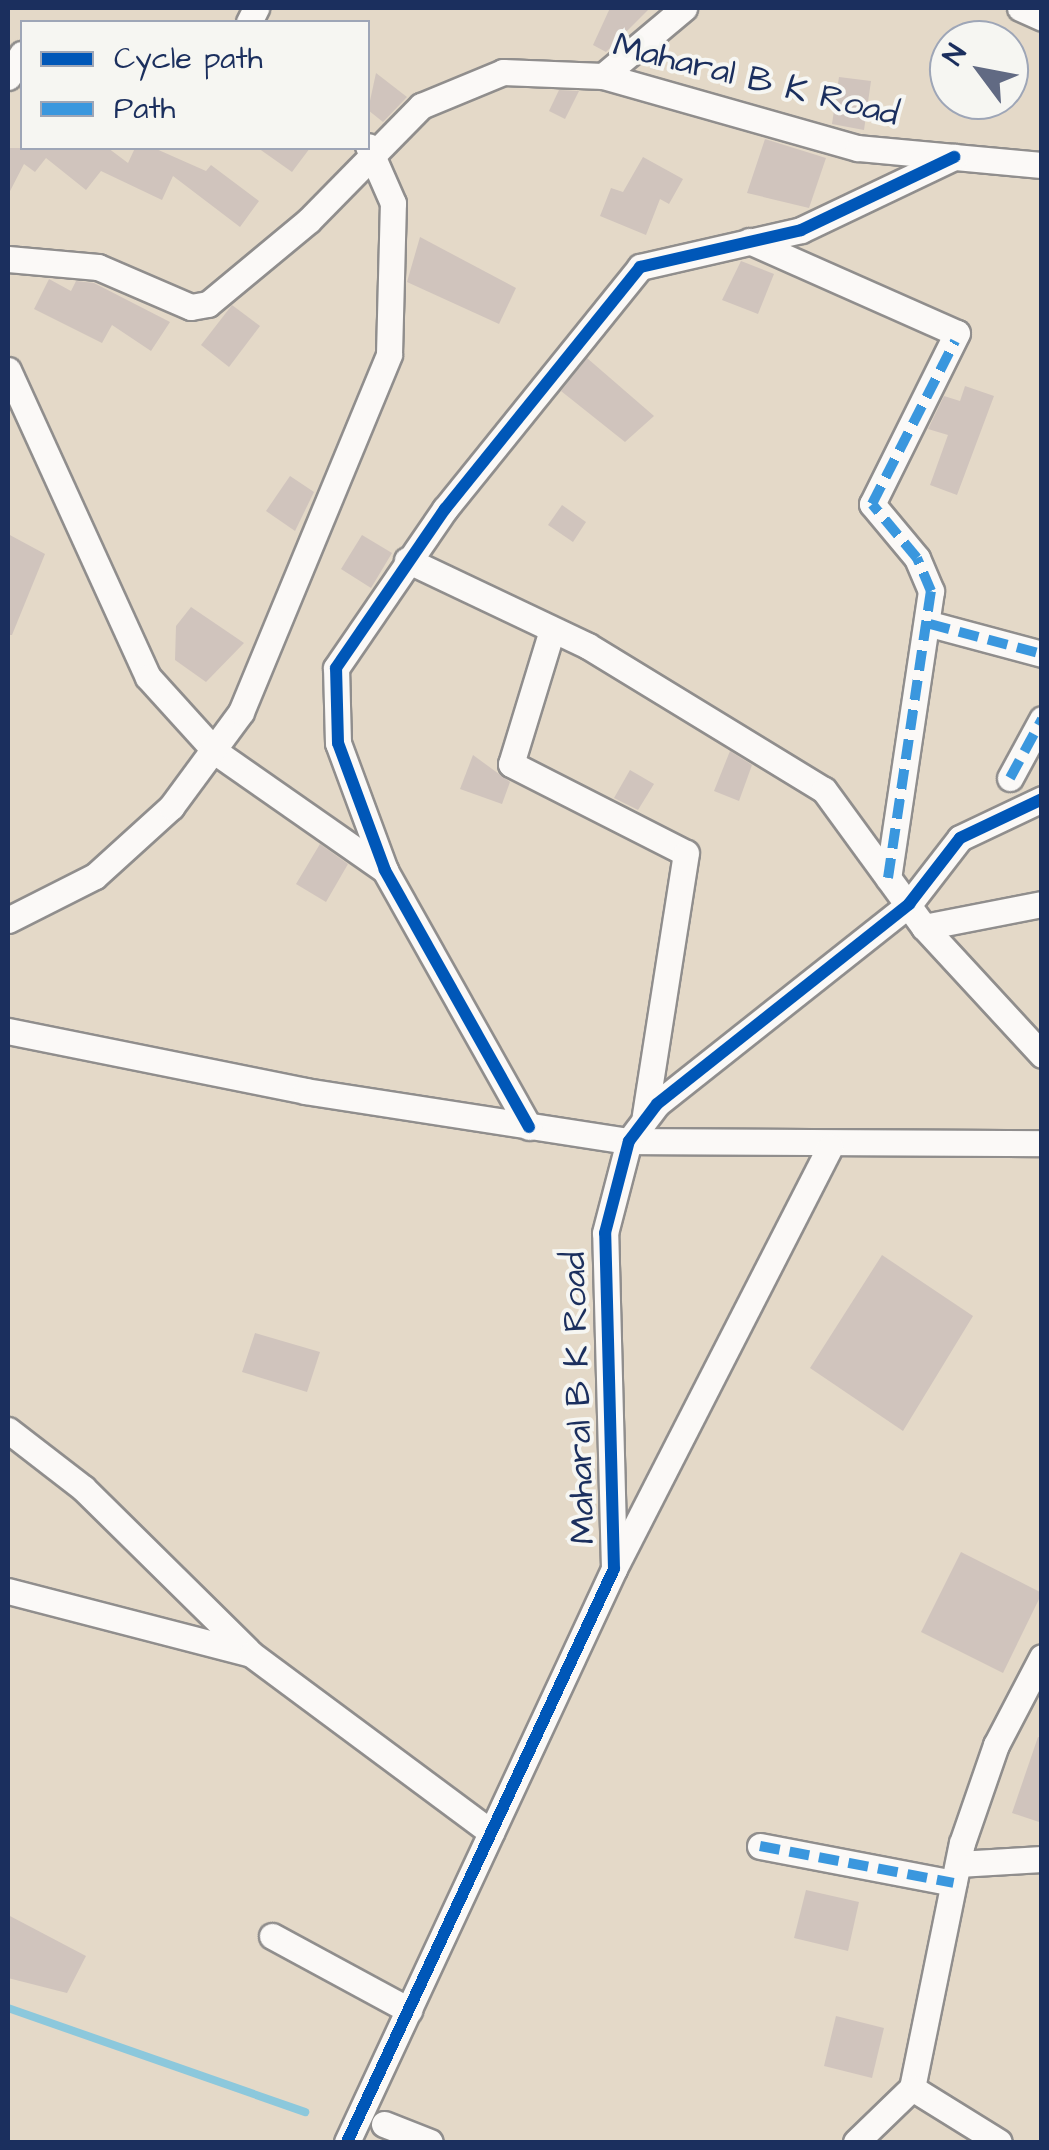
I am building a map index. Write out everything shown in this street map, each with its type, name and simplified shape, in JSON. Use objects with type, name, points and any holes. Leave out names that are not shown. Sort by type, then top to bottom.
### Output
[{"type":"street","points":[[603,76],[684,8]]},
{"type":"street","points":[[1020,8],[1042,18]]},
{"type":"street","name":"Maharal B K Road","points":[[371,148],[420,106],[504,72],[603,76],[858,148],[1042,165]]},
{"type":"street","points":[[8,920],[95,876],[217,752],[317,546],[389,354],[392,203],[371,148]]},
{"type":"street","name":"Maharal B K Road","points":[[8,259],[98,267],[191,307],[208,304],[369,150]]},
{"type":"street","points":[[530,1128],[385,870],[332,706],[336,668],[408,560],[640,267],[842,214],[954,157]]},
{"type":"street","points":[[748,240],[956,328],[872,504],[918,558],[930,624],[888,878]]},
{"type":"street","points":[[8,370],[148,676],[217,752],[385,870]]},
{"type":"street","points":[[408,560],[552,630],[789,764],[848,816],[924,927],[1042,1056]]},
{"type":"street","points":[[930,624],[1042,654]]},
{"type":"street","points":[[552,630],[511,764],[686,853],[644,1116]]},
{"type":"street","points":[[1010,778],[1042,719]]},
{"type":"street","name":"Maharal B K Road","points":[[347,2142],[614,1569],[605,1232],[630,1140],[644,1116],[909,904],[960,838],[1042,799]]},
{"type":"street","points":[[924,927],[1042,904]]},
{"type":"street","points":[[8,1031],[530,1128],[630,1140],[830,1146],[1042,1143]]},
{"type":"street","points":[[614,1569],[830,1146]]},
{"type":"street","points":[[8,1430],[83,1488],[251,1654],[492,1832]]},
{"type":"street","points":[[8,1590],[251,1654]]},
{"type":"street","points":[[856,2142],[912,2088],[956,1873],[996,1745],[1042,1657]]},
{"type":"street","points":[[760,1846],[956,1873],[1042,1859]]},
{"type":"street","points":[[272,1936],[408,2010]]},
{"type":"street","points":[[912,2088],[999,2142]]},
{"type":"street","points":[[384,2124],[430,2142]]},
{"type":"building","points":[[610,8],[650,8],[606,52],[593,45]]},
{"type":"building","points":[[376,73],[407,97],[383,122],[370,112]]},
{"type":"building","points":[[839,77],[871,81],[864,130],[832,124]]},
{"type":"building","points":[[559,90],[579,91],[565,119],[549,111]]},
{"type":"building","points":[[765,139],[826,158],[809,208],[747,193]]},
{"type":"building","points":[[8,148],[111,150],[128,163],[134,150],[159,150],[206,171],[211,165],[259,201],[240,227],[173,176],[162,200],[101,171],[86,190],[46,158],[35,172],[24,164],[8,195]]},
{"type":"building","points":[[261,150],[308,150],[292,172]]},
{"type":"building","points":[[643,157],[683,179],[669,204],[660,199],[646,235],[600,216],[611,188],[623,192]]},
{"type":"building","points":[[420,237],[516,288],[499,324],[407,282]]},
{"type":"building","points":[[741,261],[774,274],[758,314],[722,300]]},
{"type":"building","points":[[49,279],[71,291],[76,281],[94,283],[170,322],[151,351],[112,325],[102,343],[34,309]]},
{"type":"building","points":[[232,305],[260,326],[229,367],[201,345]]},
{"type":"building","points":[[587,358],[654,416],[625,442],[561,391]]},
{"type":"building","points":[[965,386],[994,396],[957,495],[930,485],[948,435],[928,429],[944,396],[960,401]]},
{"type":"building","points":[[290,476],[314,492],[295,531],[266,511]]},
{"type":"building","points":[[562,505],[586,522],[573,542],[548,525]]},
{"type":"building","points":[[8,534],[45,554],[12,635],[8,635]]},
{"type":"building","points":[[362,535],[392,553],[371,588],[341,569]]},
{"type":"building","points":[[191,607],[244,643],[206,682],[175,660],[176,626]]},
{"type":"building","points":[[730,751],[752,765],[739,801],[714,791]]},
{"type":"building","points":[[473,755],[510,782],[502,804],[460,789]]},
{"type":"building","points":[[630,770],[654,784],[638,810],[614,798]]},
{"type":"building","points":[[320,844],[348,864],[326,902],[296,884]]},
{"type":"building","points":[[882,1255],[973,1316],[903,1431],[810,1368]]},
{"type":"building","points":[[255,1333],[320,1352],[307,1392],[242,1372]]},
{"type":"building","points":[[961,1552],[1042,1593],[1003,1673],[921,1632]]},
{"type":"building","points":[[1038,1737],[1042,1738],[1042,1823],[1012,1813]]},
{"type":"building","points":[[806,1890],[859,1902],[848,1951],[794,1938]]},
{"type":"building","points":[[8,1915],[86,1956],[67,1993],[8,1978]]},
{"type":"building","points":[[836,2016],[884,2028],[872,2078],[824,2066]]},
{"type":"waterway","points":[[8,2008],[305,2112]]},
{"type":"marked path","points":[[888,878],[931,591],[917,558],[872,504],[955,341]]},
{"type":"marked path","points":[[930,624],[1042,654]]},
{"type":"marked path","points":[[1010,778],[1042,719]]},
{"type":"marked path","points":[[760,1846],[954,1883]]},
{"type":"cycle path","points":[[529,1127],[385,870],[338,743],[336,668],[445,509],[640,267],[801,230],[954,157]]},
{"type":"cycle path","points":[[347,2142],[614,1569],[605,1233],[629,1141],[657,1104],[909,904],[960,838],[1042,799]]}]
